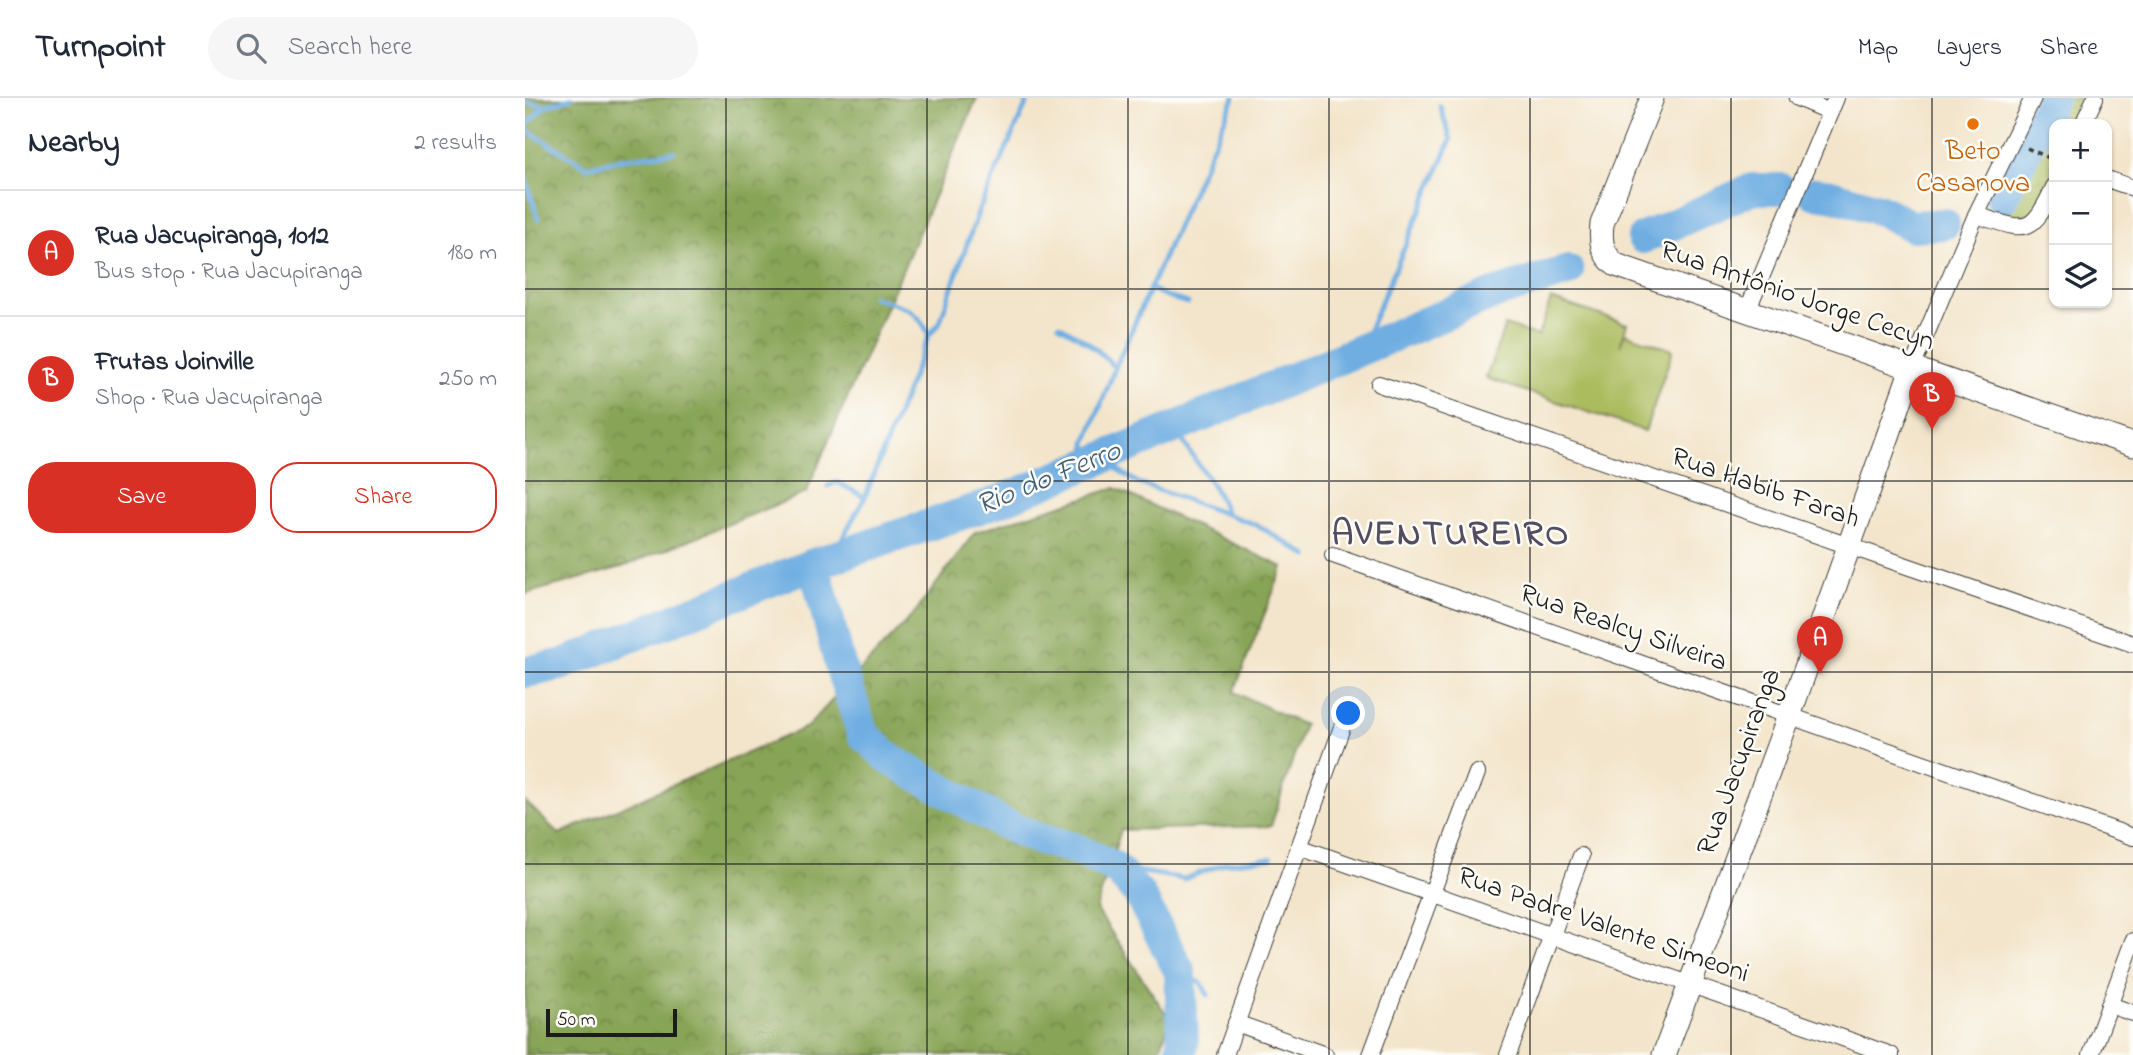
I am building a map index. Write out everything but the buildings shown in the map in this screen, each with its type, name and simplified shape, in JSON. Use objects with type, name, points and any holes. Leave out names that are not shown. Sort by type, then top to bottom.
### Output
[{"type":"street","name":"Rua Antônio Jorge Cecyn","points":[[1652,98],[1602,224],[1601,244],[1605,255],[1616,265],[2133,445]]},
{"type":"street","points":[[1747,311],[1833,105],[1797,98]]},
{"type":"street","name":"Rua Jacupiranga","points":[[1664,1055],[1692,985],[1912,368],[1976,215],[2033,98]]},
{"type":"street","points":[[2085,119],[2095,98]]},
{"type":"street","points":[[2112,181],[2133,188]]},
{"type":"street","points":[[1976,215],[2014,227],[2024,226],[2039,217],[2049,197]]},
{"type":"street","name":"Rua Habib Farah","points":[[1379,384],[2133,644]]},
{"type":"street","name":"Rua Realcy Silveira","points":[[1333,555],[2133,837]]},
{"type":"street","points":[[1225,1055],[1347,713]]},
{"type":"street","points":[[1371,1055],[1477,773]]},
{"type":"street","name":"Rua Padre Valente Simeoni","points":[[1299,847],[1891,1055]]},
{"type":"street","points":[[1509,1055],[1581,856]]},
{"type":"street","points":[[2091,1055],[2133,941]]},
{"type":"street","points":[[2109,1004],[2133,1013]]},
{"type":"street","points":[[1236,1023],[1325,1055]]},
{"type":"path","points":[[2022,146],[2049,158]]},
{"type":"green space","points":[[525,98],[977,98],[806,493],[622,567],[525,594]]},
{"type":"green space","points":[[2046,98],[2089,98],[2079,119],[2049,119],[2049,189],[2042,202],[2019,220],[1998,214],[1995,206]]},
{"type":"green space","points":[[1551,299],[1627,324],[1620,346],[1625,333],[1673,350],[1645,431],[1486,378],[1505,325],[1538,336]]},
{"type":"green space","points":[[1115,488],[1283,567],[1234,692],[1304,725],[1271,826],[1121,830],[1096,909],[1170,1020],[1158,1055],[525,1055],[525,801],[559,834],[807,727],[916,611],[975,532]]},
{"type":"waterway","points":[[525,127],[545,106],[571,98]]},
{"type":"waterway","points":[[831,559],[865,497],[929,335],[939,324],[979,210],[1029,98]]},
{"type":"waterway","points":[[1088,466],[1086,443],[1115,368],[1234,98]]},
{"type":"waterway","name":"Rio do Ferro","points":[[2002,198],[2052,98]]},
{"type":"waterway","points":[[525,102],[545,106]]},
{"type":"waterway","points":[[1361,348],[1451,140],[1440,106]]},
{"type":"waterway","points":[[525,129],[587,167],[621,159],[674,152]]},
{"type":"waterway","points":[[525,177],[538,219]]},
{"type":"waterway","name":"Rio do Ferro","points":[[1643,238],[1752,189],[1781,189]]},
{"type":"waterway","name":"Rio do Ferro","points":[[1814,193],[1831,195],[1881,210],[1911,226],[1944,224]]},
{"type":"waterway","name":"Rio do Ferro","points":[[525,672],[560,665],[808,566],[1000,501],[1496,293],[1568,271]]},
{"type":"waterway","points":[[1150,288],[1167,297],[1188,303]]},
{"type":"waterway","points":[[873,297],[913,312],[929,335]]},
{"type":"waterway","points":[[1059,325],[1089,344],[1115,368]]},
{"type":"waterway","points":[[1176,428],[1216,490],[1226,513]]},
{"type":"waterway","points":[[1103,460],[1138,483],[1257,525],[1308,556]]},
{"type":"waterway","points":[[828,486],[837,482],[865,497]]},
{"type":"waterway","points":[[808,566],[819,583],[840,665],[863,734],[891,760],[1002,823],[1038,839],[1076,849],[1114,867],[1139,894],[1180,972],[1183,1043],[1180,1055]]},
{"type":"waterway","points":[[1114,867],[1184,879],[1226,863],[1271,858]]},
{"type":"waterway","points":[[1180,972],[1201,983],[1208,995]]},
{"type":"place","name":"Beto Casanova","points":[[1973,124]]},
{"type":"place","name":"Frutas Joinville","points":[[1932,430]]},
{"type":"place","name":"Rua Jacupiranga, 1012","points":[[1820,674]]},
{"type":"district","name":"AVENTUREIRO","points":[[1451,535]]}]
